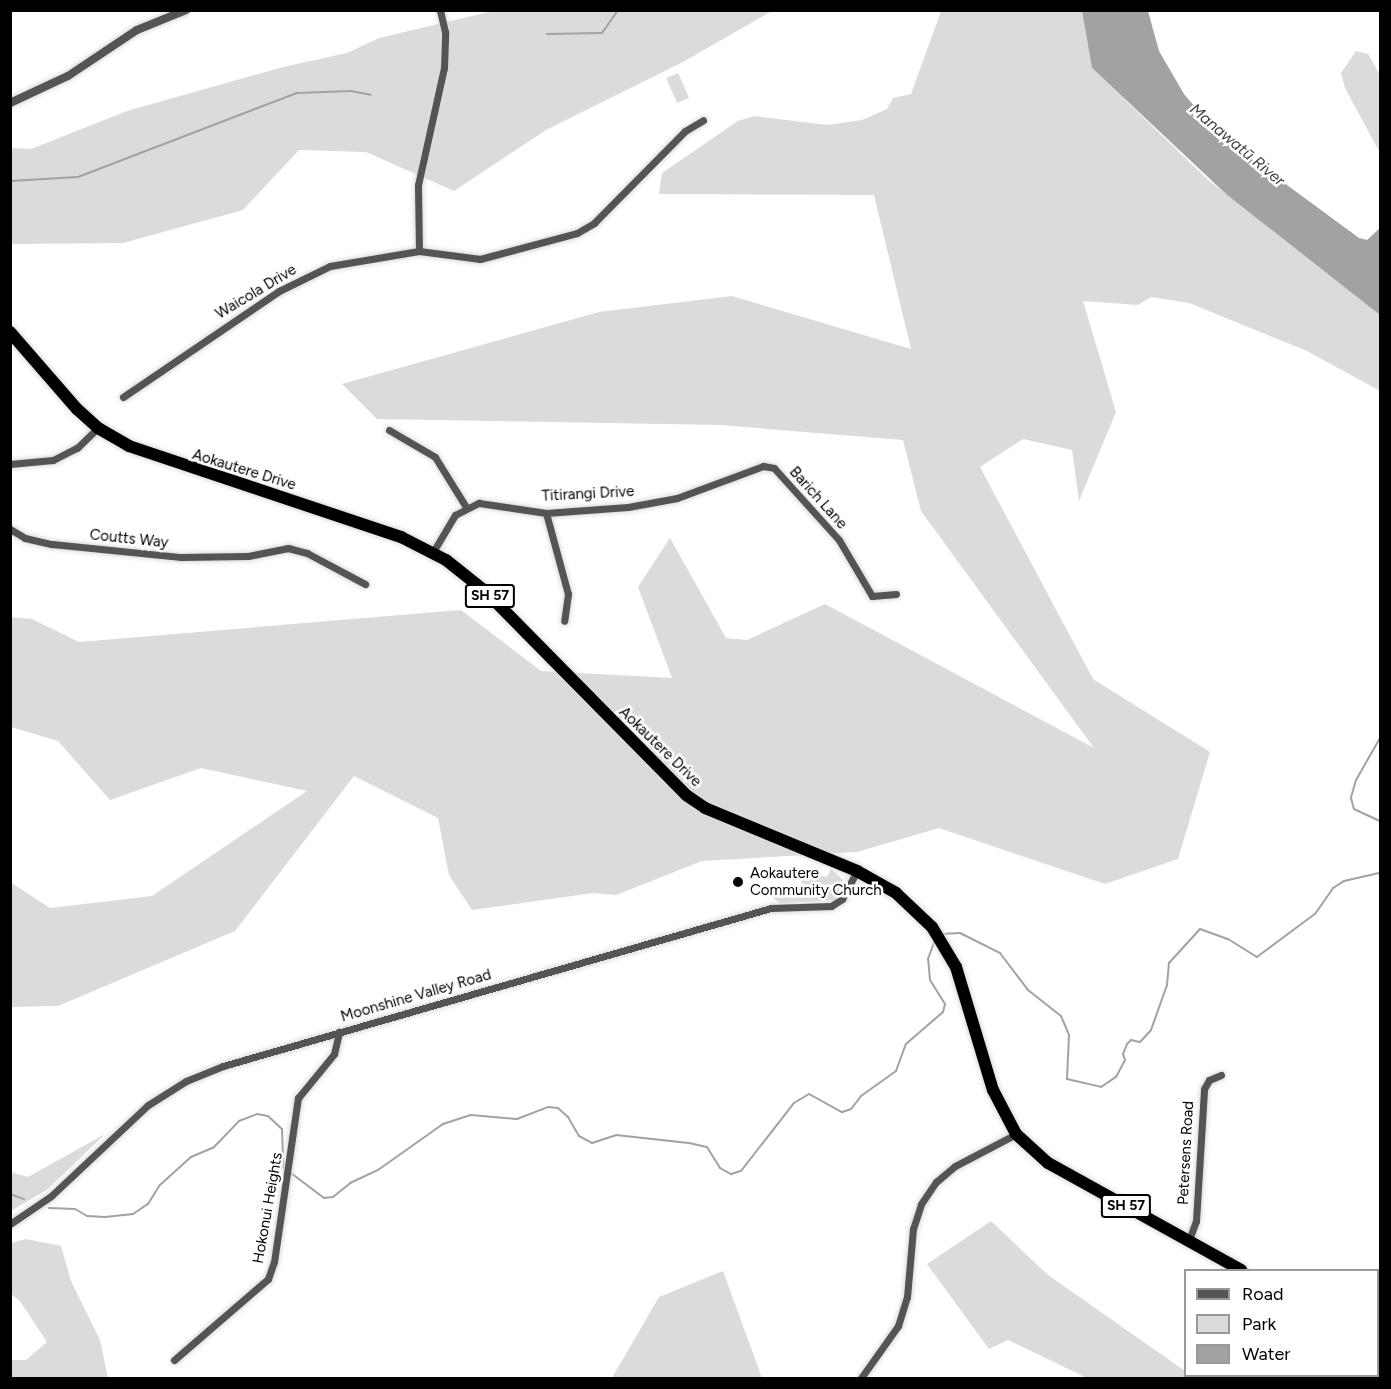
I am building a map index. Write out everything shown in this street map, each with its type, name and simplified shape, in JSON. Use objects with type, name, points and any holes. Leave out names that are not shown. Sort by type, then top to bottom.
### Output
[{"type":"highway","name":"Aokautere Drive","points":[[10,332],[61,392],[98,428],[164,461],[294,501],[433,552],[485,591],[686,795],[705,808],[787,845],[857,871],[896,893],[932,927],[963,982],[993,1090],[1016,1134],[1048,1163],[1239,1269]]},
{"type":"street","points":[[10,103],[58,82],[137,30],[186,10]]},
{"type":"street","points":[[419,251],[418,185],[444,68],[445,32],[440,10]]},
{"type":"street","name":"Waicola Drive","points":[[123,397],[270,297],[330,266],[419,251],[480,259],[577,233],[594,223],[685,131],[704,120]]},
{"type":"street","points":[[10,464],[53,460],[77,448],[98,428]]},
{"type":"street","points":[[389,430],[435,457],[466,507],[455,515],[433,552]]},
{"type":"street","name":"Titirangi Drive","points":[[466,507],[497,502],[546,513],[628,507],[676,498],[763,466]]},
{"type":"street","name":"Barich Lane","points":[[763,466],[774,468],[839,540],[872,596],[896,594]]},
{"type":"street","points":[[546,513],[568,594],[564,621]]},
{"type":"street","name":"Coutts Way","points":[[10,529],[26,538],[52,544],[145,555],[248,556],[279,548],[298,550],[365,584]]},
{"type":"street","name":"Moonshine Valley Road","points":[[10,1224],[51,1196],[148,1105],[186,1081],[223,1066],[771,908],[831,906],[842,899],[857,871]]},
{"type":"street","name":"Hokonui Heights","points":[[174,1360],[268,1279],[288,1179],[298,1098],[334,1054],[339,1032]]},
{"type":"street","name":"Petersens Road","points":[[1190,1240],[1196,1221],[1204,1089],[1209,1080],[1221,1075]]},
{"type":"street","points":[[861,1378],[898,1326],[907,1297],[913,1229],[921,1204],[936,1182],[955,1166],[1016,1134]]},
{"type":"green space","points":[[493,11],[772,11],[683,62],[546,130],[454,191],[366,152],[299,150],[243,210],[123,243],[11,244],[11,148],[31,149],[127,111],[283,67],[347,53],[379,38]]},
{"type":"green space","points":[[941,11],[1082,11],[1092,68],[1207,179],[1380,315],[1380,391],[1307,351],[1189,303],[1151,297],[1138,305],[1083,301],[1116,412],[1079,501],[1072,450],[1023,439],[980,467],[1093,679],[1210,752],[1178,859],[1105,884],[939,828],[857,852],[702,861],[616,895],[593,893],[472,910],[449,875],[438,818],[354,776],[235,931],[58,1006],[11,1007],[10,882],[50,908],[152,896],[307,791],[201,768],[110,800],[58,741],[11,727],[11,617],[32,619],[79,642],[461,610],[541,671],[672,678],[638,587],[670,538],[726,638],[747,640],[825,604],[1094,748],[921,511],[903,440],[721,425],[377,419],[342,384],[599,312],[732,296],[911,349],[874,195],[659,194],[662,173],[738,121],[754,116],[827,125],[862,120],[887,109],[893,98],[911,94]]},
{"type":"green space","points":[[1356,51],[1368,54],[1380,75],[1380,153],[1345,88],[1341,73]]},
{"type":"green space","points":[[678,73],[689,98],[677,103],[666,78]]},
{"type":"green space","points":[[831,869],[843,880],[845,888],[835,900],[780,903],[773,898],[770,890],[805,887],[794,870],[827,877]]},
{"type":"green space","points":[[105,1134],[48,1189],[11,1211],[11,1172],[28,1177]]},
{"type":"green space","points":[[991,1221],[1048,1275],[1184,1370],[1184,1377],[1197,1378],[1087,1378],[1008,1340],[989,1349],[927,1264]]},
{"type":"green space","points":[[26,1239],[61,1246],[71,1281],[100,1340],[108,1378],[11,1378],[11,1360],[26,1360],[47,1342],[20,1301],[11,1294],[11,1243]]},
{"type":"green space","points":[[723,1271],[762,1378],[612,1378],[659,1297]]},
{"type":"water","points":[[1082,11],[1148,11],[1159,51],[1184,94],[1219,135],[1359,238],[1367,240],[1380,228],[1380,315],[1226,194],[1092,68]]},
{"type":"waterway","points":[[547,34],[602,33],[618,10]]},
{"type":"waterway","points":[[10,181],[78,177],[297,93],[351,91],[371,95]]},
{"type":"waterway","points":[[1380,738],[1356,780],[1351,798],[1354,809],[1380,821]]},
{"type":"waterway","points":[[941,934],[960,933],[1000,953],[1028,990],[1061,1016],[1069,1035],[1067,1079],[1101,1087],[1116,1077],[1125,1060],[1123,1054],[1127,1044],[1131,1040],[1140,1042],[1151,1030],[1167,985],[1169,963],[1200,929],[1228,939],[1257,957],[1315,914],[1333,888],[1344,881],[1380,873]]},
{"type":"waterway","points":[[49,1208],[75,1209],[87,1216],[133,1214],[148,1204],[160,1185],[191,1157],[214,1147],[239,1121],[257,1114],[268,1116],[282,1129],[283,1167],[324,1198],[333,1197],[350,1183],[378,1170],[443,1124],[471,1115],[517,1119],[548,1107],[558,1108],[568,1117],[579,1136],[592,1143],[616,1135],[689,1143],[707,1147],[720,1168],[731,1174],[741,1171],[794,1103],[809,1094],[842,1112],[851,1109],[861,1096],[896,1071],[906,1044],[943,1012],[945,1004],[930,980],[928,959],[935,940]]},
{"type":"waterway","points":[[10,1194],[24,1199]]},
{"type":"place","name":"Aokautere Community Church","points":[[738,882]]},
{"type":"water label","name":"Manawatū River","points":[[1237,145]]}]
